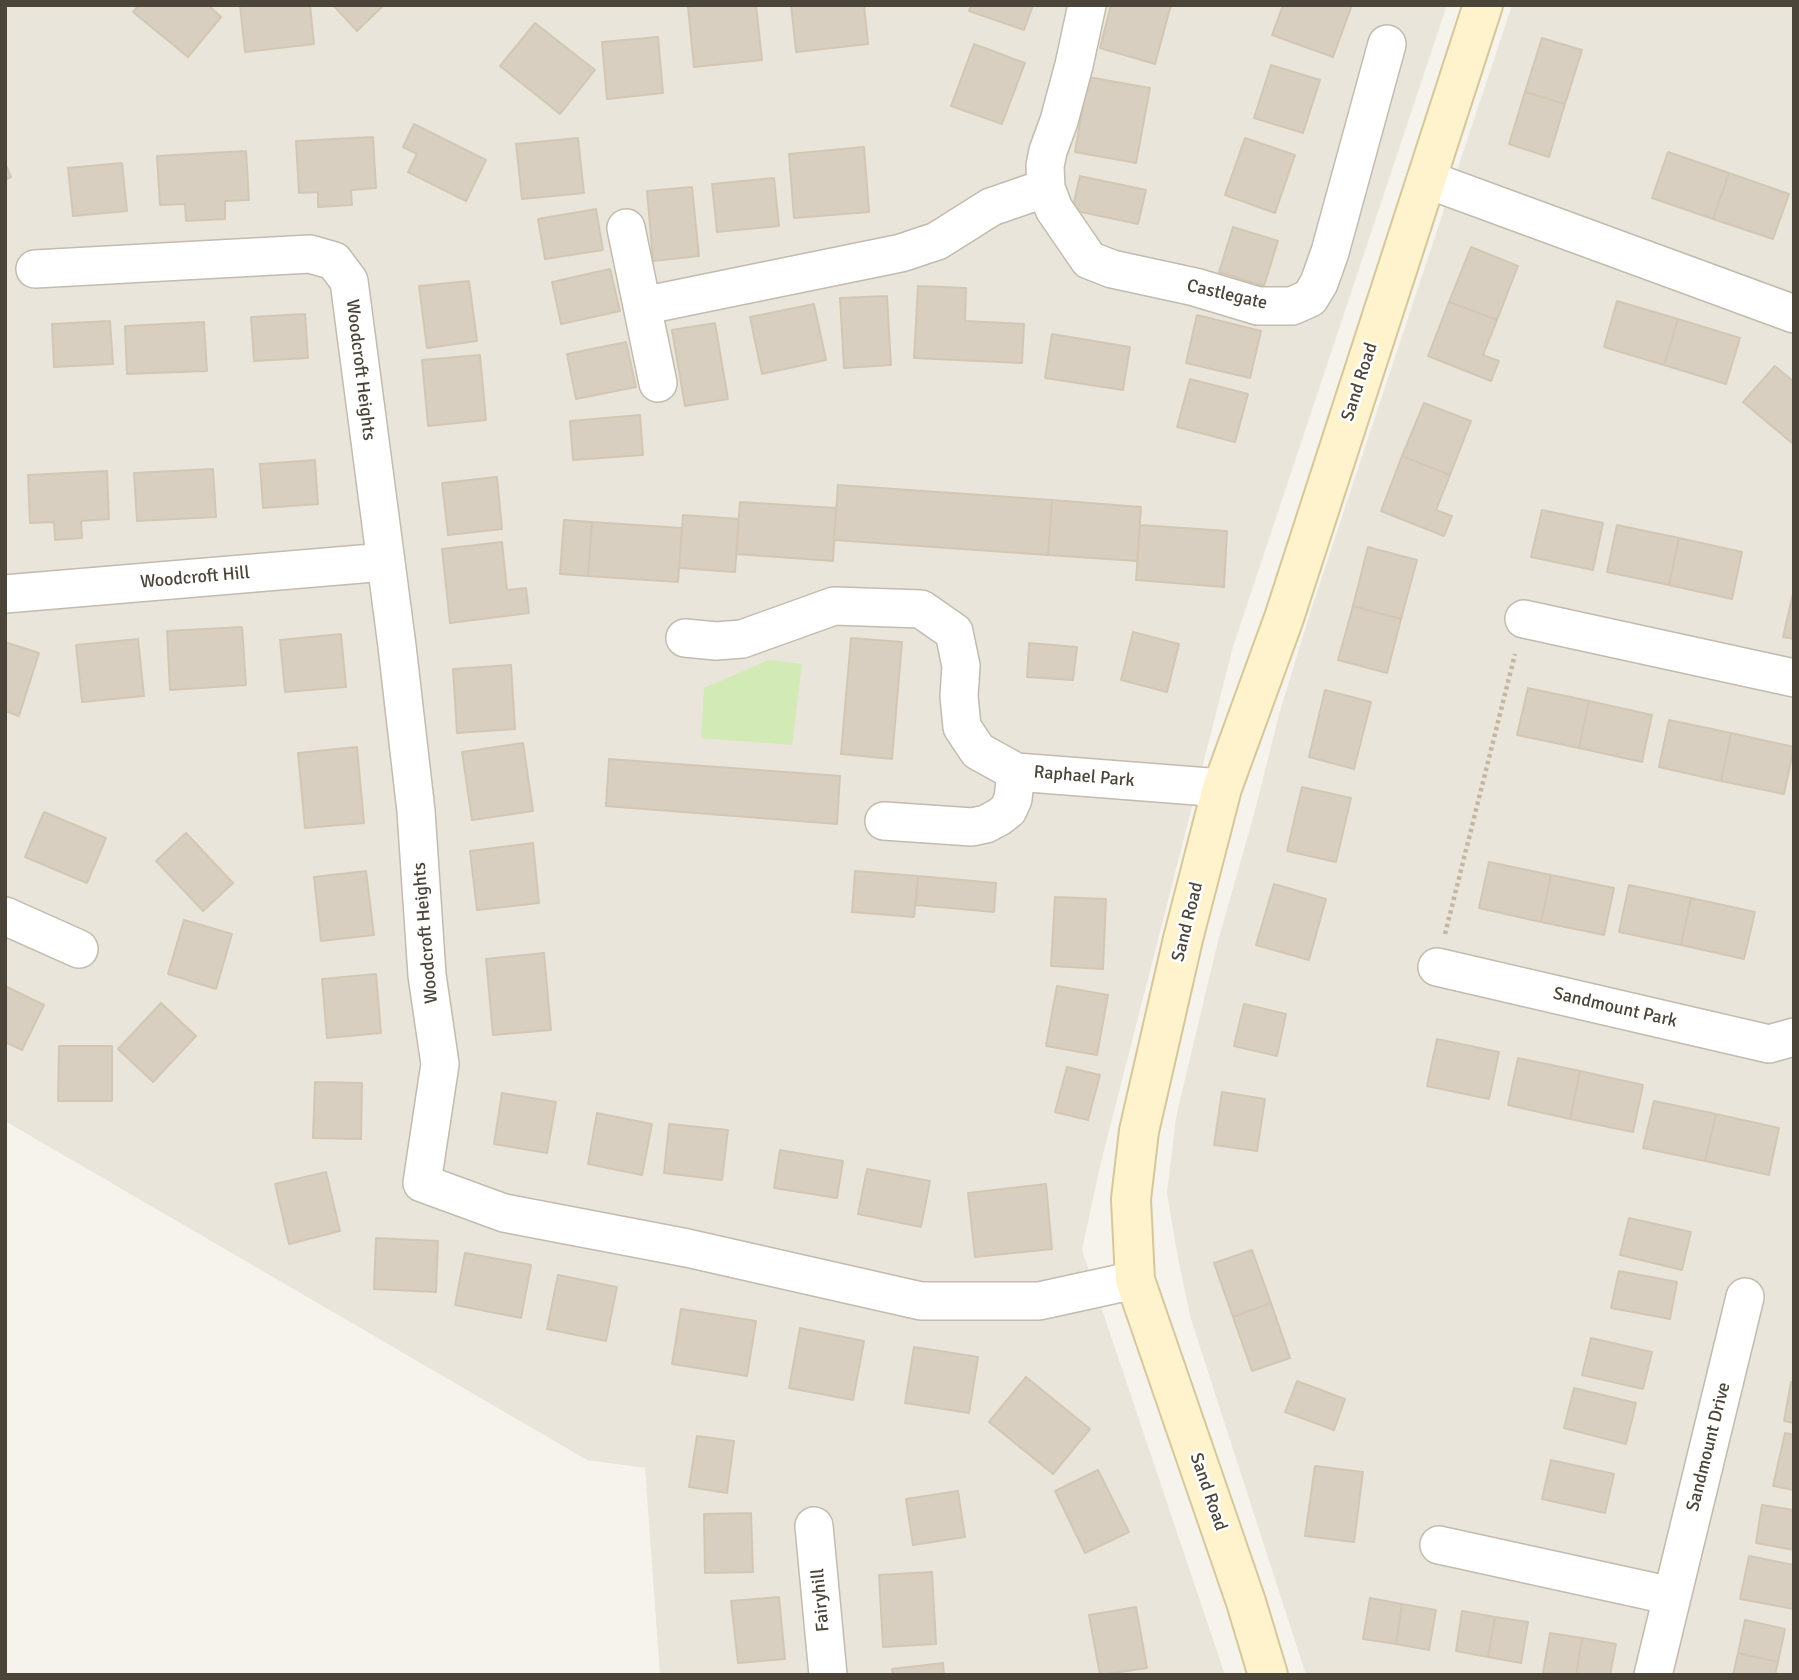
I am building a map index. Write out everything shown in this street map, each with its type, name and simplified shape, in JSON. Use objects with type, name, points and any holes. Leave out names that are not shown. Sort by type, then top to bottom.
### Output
[{"type":"street","name":"Castlegate","points":[[1087,5],[1074,65],[1045,166],[1046,188],[1054,209],[1089,260],[1112,269],[1258,306],[1292,306],[1310,298],[1319,283],[1387,44]]},
{"type":"street","name":"Sand Road","points":[[1268,1675],[1246,1602],[1135,1280],[1131,1199],[1139,1131],[1183,939],[1223,788],[1284,618],[1483,5]]},
{"type":"street","points":[[1426,179],[1794,314]]},
{"type":"street","points":[[642,306],[901,253],[937,241],[991,207],[1046,188]]},
{"type":"street","points":[[626,228],[658,383]]},
{"type":"street","name":"Woodcroft Heights","points":[[35,269],[310,254],[334,261],[349,281],[397,646],[414,797],[427,975],[440,1064],[422,1183],[504,1213],[687,1248],[921,1301],[1039,1301],[1135,1280]]},
{"type":"street","name":"Woodcroft Hill","points":[[5,594],[385,562]]},
{"type":"street","name":"Raphael Park","points":[[685,638],[716,641],[742,639],[834,606],[921,609],[954,632],[961,666],[959,696],[962,727],[978,751],[1016,772],[1223,788]]},
{"type":"street","points":[[1524,619],[1794,678]]},
{"type":"street","points":[[884,821],[972,827],[986,824],[1008,810],[1013,799],[1016,772]]},
{"type":"street","points":[[5,915],[79,949]]},
{"type":"street","name":"Sandmount Park","points":[[1437,967],[1769,1044],[1794,1037]]},
{"type":"street","name":"Sandmount Drive","points":[[1653,1675],[1745,1297]]},
{"type":"street","name":"Fairyhill","points":[[814,1526],[828,1675]]},
{"type":"street","points":[[1439,1545],[1672,1596]]},
{"type":"path","points":[[1437,967],[1524,619]]},
{"type":"shaded area","points":[[5,5],[1447,5],[1233,647],[1100,1166],[1082,1250],[1225,1675],[660,1675],[645,1468],[587,1460],[5,1121]]},
{"type":"shaded area","points":[[1512,5],[1794,5],[1794,1675],[1306,1675],[1190,1316],[1167,1193],[1176,1117],[1217,945],[1280,711]]},
{"type":"green space","points":[[769,660],[802,664],[792,745],[701,738],[704,688]]},
{"type":"building","points":[[139,5],[208,5],[221,17],[188,57],[133,12]]},
{"type":"building","points":[[240,5],[310,5],[314,44],[245,52]]},
{"type":"building","points":[[333,5],[384,5],[357,31]]},
{"type":"building","points":[[756,5],[762,60],[694,67],[688,7]]},
{"type":"building","points":[[791,5],[864,5],[868,44],[796,52]]},
{"type":"building","points":[[971,5],[1033,5],[1024,30],[969,11]]},
{"type":"building","points":[[1111,5],[1171,5],[1155,64],[1100,48]]},
{"type":"building","points":[[1283,5],[1352,5],[1333,57],[1272,35]]},
{"type":"building","points":[[535,23],[595,70],[560,114],[500,66]]},
{"type":"building","points":[[658,37],[663,93],[607,99],[602,42]]},
{"type":"building","points":[[1542,38],[1582,50],[1565,104],[1525,92]]},
{"type":"building","points":[[974,44],[1025,63],[1002,124],[951,106]]},
{"type":"building","points":[[1271,65],[1320,80],[1303,133],[1254,118]]},
{"type":"building","points":[[1088,77],[1150,88],[1136,163],[1075,152]]},
{"type":"building","points":[[1525,92],[1565,104],[1549,157],[1509,144]]},
{"type":"building","points":[[414,124],[486,160],[466,201],[408,172],[417,154],[403,147]]},
{"type":"building","points":[[373,137],[376,188],[351,190],[352,205],[318,207],[318,192],[299,193],[296,141]]},
{"type":"building","points":[[578,138],[584,193],[522,199],[516,144]]},
{"type":"building","points":[[1245,138],[1295,155],[1275,213],[1225,195]]},
{"type":"building","points":[[864,147],[869,212],[794,218],[789,154]]},
{"type":"building","points":[[246,151],[249,200],[225,201],[225,219],[186,221],[185,204],[160,205],[157,156]]},
{"type":"building","points":[[1668,152],[1729,173],[1713,219],[1652,198]]},
{"type":"building","points":[[5,163],[11,177],[5,180]]},
{"type":"building","points":[[122,163],[127,211],[73,216],[68,168]]},
{"type":"building","points":[[1729,173],[1789,194],[1773,239],[1713,219]]},
{"type":"building","points":[[1080,176],[1146,190],[1138,224],[1072,210]]},
{"type":"building","points":[[774,178],[779,226],[717,232],[712,184]]},
{"type":"building","points":[[692,187],[699,256],[653,261],[647,191]]},
{"type":"building","points":[[596,209],[603,250],[545,259],[538,219]]},
{"type":"building","points":[[1233,227],[1278,241],[1264,286],[1219,272]]},
{"type":"building","points":[[1471,247],[1518,266],[1497,320],[1449,302]]},
{"type":"building","points":[[610,269],[620,311],[561,324],[552,282]]},
{"type":"building","points":[[469,281],[477,341],[427,348],[419,286]]},
{"type":"building","points":[[918,286],[966,288],[965,321],[1024,324],[1022,363],[914,358]]},
{"type":"building","points":[[887,296],[891,365],[844,368],[840,298]]},
{"type":"building","points":[[1617,301],[1678,319],[1664,365],[1604,347]]},
{"type":"building","points":[[1449,302],[1497,320],[1483,355],[1499,361],[1491,381],[1428,356]]},
{"type":"building","points":[[814,304],[826,360],[762,374],[750,317]]},
{"type":"building","points":[[305,314],[308,358],[254,361],[251,317]]},
{"type":"building","points":[[1197,315],[1261,331],[1250,378],[1186,363]]},
{"type":"building","points":[[1678,319],[1740,338],[1726,384],[1664,365]]},
{"type":"building","points":[[110,321],[113,364],[54,367],[52,324]]},
{"type":"building","points":[[204,322],[207,371],[127,374],[125,326]]},
{"type":"building","points":[[715,323],[728,399],[685,406],[672,330]]},
{"type":"building","points":[[1052,334],[1130,347],[1123,390],[1045,378]]},
{"type":"building","points":[[626,342],[636,387],[576,399],[567,354]]},
{"type":"building","points":[[480,355],[486,420],[428,426],[422,360]]},
{"type":"building","points":[[1775,366],[1794,382],[1792,443],[1743,402]]},
{"type":"building","points":[[1190,379],[1248,394],[1235,442],[1177,427]]},
{"type":"building","points":[[1424,403],[1471,421],[1450,475],[1402,456]]},
{"type":"building","points":[[640,415],[643,455],[573,460],[570,421]]},
{"type":"building","points":[[1402,456],[1450,475],[1436,510],[1452,516],[1444,536],[1381,511]]},
{"type":"building","points":[[315,460],[318,504],[263,508],[260,464]]},
{"type":"building","points":[[213,469],[216,517],[137,521],[134,473]]},
{"type":"building","points":[[107,471],[109,519],[81,521],[82,538],[55,540],[54,522],[30,523],[28,475]]},
{"type":"building","points":[[497,477],[502,529],[448,535],[442,483]]},
{"type":"building","points":[[838,485],[1052,500],[1048,555],[834,540]]},
{"type":"building","points":[[1052,500],[1141,507],[1137,561],[1048,555]]},
{"type":"building","points":[[740,502],[836,508],[833,561],[736,554]]},
{"type":"building","points":[[1542,510],[1603,523],[1593,570],[1531,557]]},
{"type":"building","points":[[683,515],[739,519],[735,572],[679,568]]},
{"type":"building","points":[[564,520],[592,522],[588,576],[560,574]]},
{"type":"building","points":[[592,522],[682,528],[678,582],[588,576]]},
{"type":"building","points":[[1140,525],[1227,531],[1224,587],[1136,580]]},
{"type":"building","points":[[1617,525],[1679,538],[1669,585],[1607,572]]},
{"type":"building","points":[[1679,538],[1742,552],[1732,599],[1669,585]]},
{"type":"building","points":[[502,542],[507,590],[526,588],[529,613],[450,623],[442,549]]},
{"type":"building","points":[[1368,547],[1417,560],[1401,619],[1353,606]]},
{"type":"building","points":[[1794,589],[1794,639],[1783,637]]},
{"type":"building","points":[[1353,606],[1401,619],[1387,673],[1338,660]]},
{"type":"building","points":[[242,627],[246,685],[170,690],[167,631]]},
{"type":"building","points":[[1133,632],[1179,644],[1167,692],[1121,680]]},
{"type":"building","points":[[341,634],[346,687],[285,692],[280,640]]},
{"type":"building","points":[[851,638],[902,642],[892,759],[841,754]]},
{"type":"building","points":[[138,639],[144,696],[82,702],[76,645]]},
{"type":"building","points":[[5,642],[39,653],[19,716],[5,711]]},
{"type":"building","points":[[1029,643],[1077,647],[1073,680],[1027,677]]},
{"type":"building","points":[[511,665],[515,729],[457,733],[453,669]]},
{"type":"building","points":[[1528,688],[1589,701],[1579,748],[1517,735]]},
{"type":"building","points":[[1325,690],[1371,702],[1354,769],[1309,757]]},
{"type":"building","points":[[1589,701],[1652,715],[1642,762],[1579,748]]},
{"type":"building","points":[[1669,720],[1731,733],[1721,781],[1659,767]]},
{"type":"building","points":[[1731,733],[1794,747],[1784,794],[1721,781]]},
{"type":"building","points":[[523,743],[533,811],[472,820],[462,752]]},
{"type":"building","points":[[357,747],[364,823],[305,828],[298,753]]},
{"type":"building","points":[[609,759],[840,776],[837,824],[606,806]]},
{"type":"building","points":[[1302,787],[1351,798],[1336,862],[1287,851]]},
{"type":"building","points":[[44,812],[106,838],[87,883],[25,857]]},
{"type":"building","points":[[186,833],[233,883],[203,911],[156,861]]},
{"type":"building","points":[[533,843],[539,903],[477,910],[470,851]]},
{"type":"building","points":[[1489,862],[1551,875],[1541,922],[1479,908]]},
{"type":"building","points":[[366,871],[374,935],[321,941],[314,877]]},
{"type":"building","points":[[855,871],[918,876],[914,917],[852,912]]},
{"type":"building","points":[[1551,875],[1614,888],[1604,935],[1541,922]]},
{"type":"building","points":[[918,876],[996,883],[994,912],[916,905]]},
{"type":"building","points":[[1274,884],[1326,899],[1309,960],[1256,945]]},
{"type":"building","points":[[1629,885],[1691,898],[1681,945],[1619,932]]},
{"type":"building","points":[[1055,897],[1106,899],[1103,969],[1051,966]]},
{"type":"building","points":[[1691,898],[1755,912],[1744,959],[1681,945]]},
{"type":"building","points":[[184,920],[232,934],[216,989],[168,974]]},
{"type":"building","points":[[544,953],[551,1030],[493,1035],[486,959]]},
{"type":"building","points":[[376,974],[381,1033],[327,1038],[322,979]]},
{"type":"building","points":[[5,986],[44,1005],[22,1050],[5,1042]]},
{"type":"building","points":[[1057,986],[1108,995],[1097,1055],[1046,1046]]},
{"type":"building","points":[[161,1003],[196,1036],[153,1082],[118,1049]]},
{"type":"building","points":[[1244,1004],[1286,1014],[1277,1056],[1234,1046]]},
{"type":"building","points":[[1437,1039],[1499,1052],[1489,1099],[1427,1086]]},
{"type":"building","points":[[59,1046],[112,1046],[112,1101],[58,1101]]},
{"type":"building","points":[[1518,1058],[1580,1071],[1570,1119],[1508,1105]]},
{"type":"building","points":[[1067,1067],[1100,1075],[1088,1120],[1055,1112]]},
{"type":"building","points":[[1580,1071],[1643,1085],[1633,1132],[1570,1119]]},
{"type":"building","points":[[315,1082],[362,1083],[361,1139],[313,1138]]},
{"type":"building","points":[[1222,1092],[1265,1099],[1257,1151],[1214,1145]]},
{"type":"building","points":[[502,1093],[556,1102],[547,1153],[494,1144]]},
{"type":"building","points":[[1654,1101],[1716,1114],[1705,1161],[1643,1148]]},
{"type":"building","points":[[597,1113],[652,1124],[642,1175],[588,1164]]},
{"type":"building","points":[[1716,1114],[1779,1128],[1769,1175],[1705,1161]]},
{"type":"building","points":[[669,1124],[728,1130],[722,1180],[664,1173]]},
{"type":"building","points":[[780,1150],[843,1161],[837,1198],[774,1188]]},
{"type":"building","points":[[867,1169],[930,1181],[921,1227],[858,1214]]},
{"type":"building","points":[[326,1172],[340,1231],[289,1244],[275,1184]]},
{"type":"building","points":[[1046,1184],[1052,1249],[975,1257],[968,1193]]},
{"type":"building","points":[[1629,1218],[1691,1232],[1682,1270],[1620,1255]]},
{"type":"building","points":[[376,1238],[438,1241],[436,1292],[374,1289]]},
{"type":"building","points":[[1252,1250],[1271,1303],[1233,1317],[1214,1263]]},
{"type":"building","points":[[465,1253],[531,1265],[521,1318],[455,1305]]},
{"type":"building","points":[[1619,1271],[1677,1282],[1670,1319],[1611,1308]]},
{"type":"building","points":[[558,1275],[617,1287],[606,1341],[547,1329]]},
{"type":"building","points":[[1271,1303],[1290,1358],[1252,1371],[1233,1317]]},
{"type":"building","points":[[681,1309],[756,1321],[747,1376],[672,1364]]},
{"type":"building","points":[[800,1328],[864,1341],[853,1400],[789,1388]]},
{"type":"building","points":[[1591,1338],[1652,1352],[1643,1389],[1582,1375]]},
{"type":"building","points":[[914,1347],[978,1357],[969,1413],[905,1403]]},
{"type":"building","points":[[1026,1377],[1090,1429],[1053,1474],[989,1422]]},
{"type":"building","points":[[1297,1381],[1345,1399],[1334,1430],[1285,1412]]},
{"type":"building","points":[[1791,1382],[1794,1382],[1794,1423],[1784,1421]]},
{"type":"building","points":[[1574,1388],[1636,1403],[1626,1444],[1564,1428]]},
{"type":"building","points":[[1785,1433],[1794,1435],[1794,1490],[1773,1486]]},
{"type":"building","points":[[697,1436],[734,1441],[727,1493],[689,1487]]},
{"type":"building","points":[[1551,1460],[1614,1474],[1605,1513],[1542,1499]]},
{"type":"building","points":[[1315,1466],[1363,1472],[1354,1542],[1305,1536]]},
{"type":"building","points":[[1098,1470],[1129,1532],[1085,1553],[1055,1491]]},
{"type":"building","points":[[958,1491],[965,1537],[913,1545],[906,1499]]},
{"type":"building","points":[[1762,1505],[1794,1510],[1794,1550],[1756,1543]]},
{"type":"building","points":[[751,1513],[753,1572],[705,1573],[704,1514]]},
{"type":"building","points":[[1749,1556],[1794,1565],[1794,1609],[1740,1599]]},
{"type":"building","points":[[932,1572],[936,1644],[883,1647],[879,1575]]},
{"type":"building","points":[[779,1597],[785,1659],[738,1663],[731,1601]]},
{"type":"building","points":[[1370,1598],[1402,1604],[1396,1644],[1363,1639]]},
{"type":"building","points":[[1402,1604],[1436,1610],[1429,1650],[1396,1644]]},
{"type":"building","points":[[1136,1607],[1147,1668],[1100,1675],[1089,1615]]},
{"type":"building","points":[[1462,1611],[1495,1617],[1488,1657],[1456,1651]]},
{"type":"building","points":[[1495,1617],[1528,1622],[1521,1663],[1488,1657]]},
{"type":"building","points":[[1745,1620],[1785,1629],[1778,1662],[1738,1653]]},
{"type":"building","points":[[1550,1633],[1582,1638],[1576,1675],[1543,1673]]},
{"type":"building","points":[[1582,1638],[1616,1644],[1610,1675],[1576,1675]]},
{"type":"building","points":[[1738,1653],[1778,1662],[1775,1675],[1733,1675]]},
{"type":"building","points":[[943,1663],[944,1675],[893,1675],[892,1669]]}]
